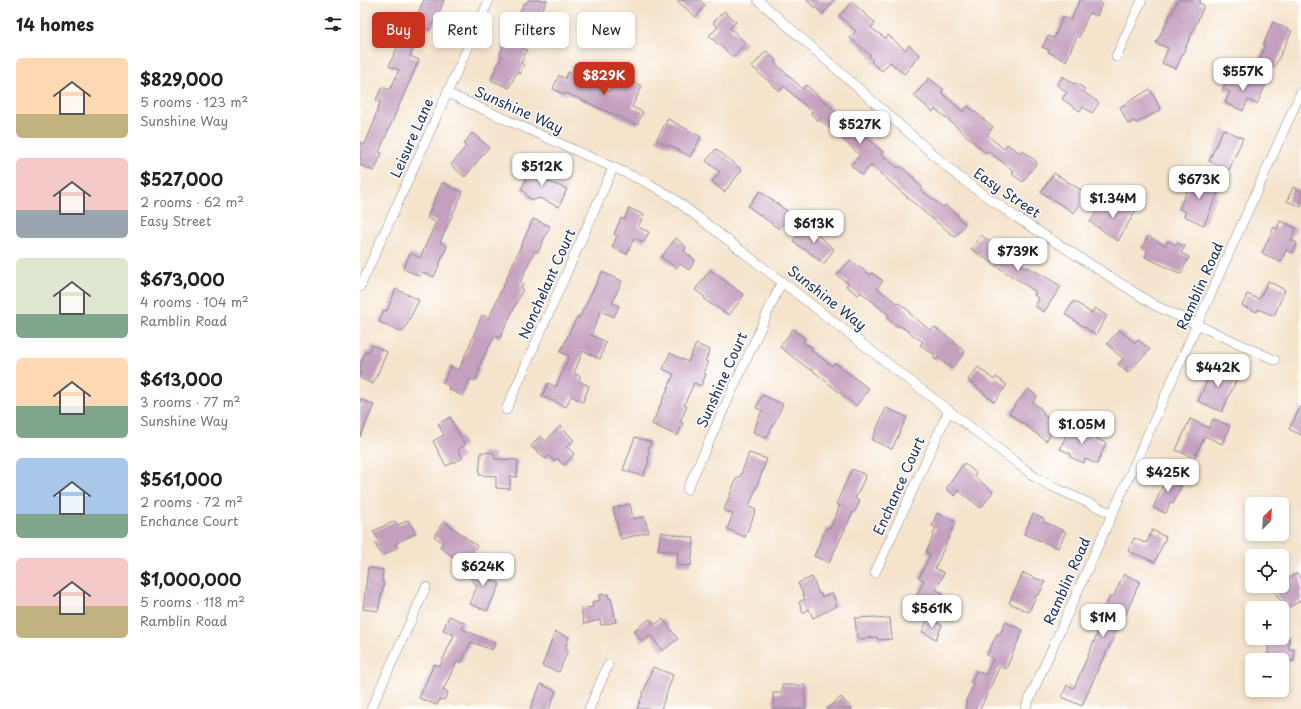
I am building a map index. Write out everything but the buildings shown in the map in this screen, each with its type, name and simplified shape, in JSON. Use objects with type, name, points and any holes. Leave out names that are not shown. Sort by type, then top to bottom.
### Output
[{"type":"street","name":"Leisure Lane","points":[[360,287],[489,0]]},
{"type":"street","name":"Easy Street","points":[[758,0],[960,178],[1016,217],[1156,306],[1275,360]]},
{"type":"street","points":[[1116,57],[1142,0]]},
{"type":"street","name":"Ramblin Road","points":[[1025,709],[1301,92]]},
{"type":"street","name":"Sunshine Way","points":[[447,93],[648,183],[673,198],[1036,477],[1051,486],[1113,514]]},
{"type":"street","name":"Nonchelant Court","points":[[506,410],[613,168]]},
{"type":"street","name":"Sunshine Court","points":[[687,490],[782,281]]},
{"type":"street","name":"Enchance Court","points":[[875,573],[949,410]]},
{"type":"street","points":[[370,709],[426,587]]},
{"type":"street","points":[[589,709],[608,666]]}]
